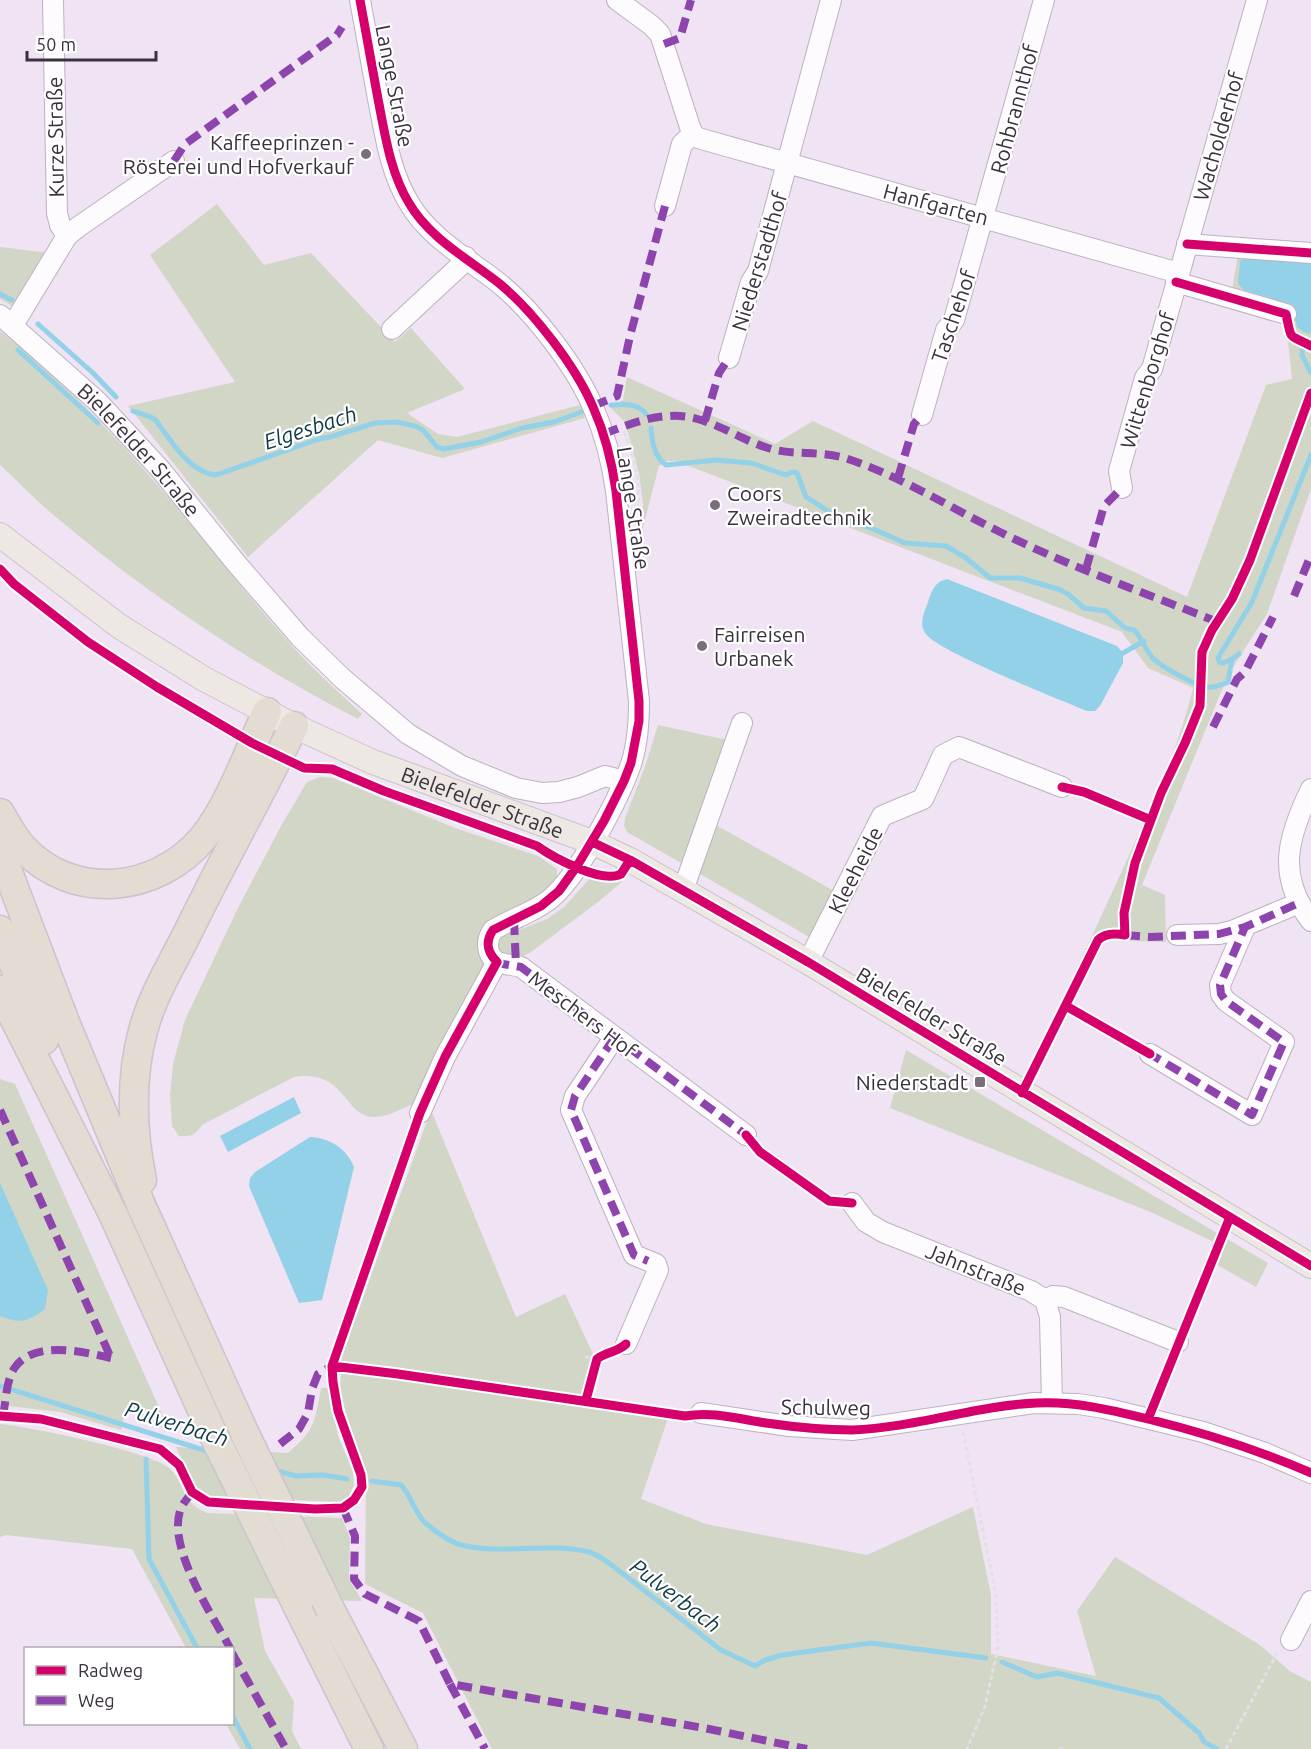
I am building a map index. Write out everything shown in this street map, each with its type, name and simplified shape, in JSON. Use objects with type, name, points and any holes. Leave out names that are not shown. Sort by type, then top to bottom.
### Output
[{"type":"highway","points":[[0,813],[22,847],[34,859],[65,876],[83,882],[105,884],[127,883],[148,878],[167,869],[187,855],[204,837],[223,807],[267,712]]},
{"type":"highway","points":[[172,1273],[144,1189],[138,1159],[134,1120],[135,1080],[143,1031],[164,978],[294,726]]},
{"type":"highway","points":[[0,851],[65,1022],[141,1205],[244,1432],[330,1609],[404,1749]]},
{"type":"highway","points":[[0,930],[113,1214]]},
{"type":"highway","points":[[0,990],[113,1214],[212,1432],[369,1749]]},
{"type":"main road","name":"Bielefelder Straße","points":[[0,535],[89,604],[148,645],[204,679],[294,726],[385,766],[592,842],[630,860],[808,962],[1311,1266]]},
{"type":"street","name":"Kurze Straße","points":[[53,0],[57,213],[60,225],[67,236]]},
{"type":"street","name":"Lange Straße","points":[[360,0],[384,132],[395,175],[409,205],[428,228],[503,286],[523,305],[586,393],[604,434],[616,491],[639,700],[639,721],[636,744],[624,781],[592,842]]},
{"type":"street","points":[[617,0],[660,34],[693,134],[682,144],[665,207]]},
{"type":"street","name":"Niederstadthof","points":[[729,358],[751,282],[758,271],[831,0]]},
{"type":"street","name":"Rohbrannthof","points":[[984,218],[1044,0]]},
{"type":"street","name":"Wacholderhof","points":[[1178,278],[1257,0]]},
{"type":"street","name":"Hanfgarten","points":[[693,134],[698,138],[787,164],[984,218],[1286,314]]},
{"type":"street","points":[[6,320],[67,236],[174,161]]},
{"type":"street","name":"Taschehof","points":[[922,415],[946,330],[954,320],[984,218]]},
{"type":"street","points":[[1187,244],[1311,253]]},
{"type":"street","points":[[392,329],[462,264],[466,257]]},
{"type":"street","name":"Wittenborghof","points":[[1122,488],[1119,471],[1145,378],[1152,369],[1178,278]]},
{"type":"street","name":"Bielefelder Straße","points":[[6,320],[98,402],[145,452],[300,637],[343,679],[408,734],[462,766],[516,788],[542,793],[578,787],[605,776],[624,781]]},
{"type":"street","points":[[683,890],[742,723]]},
{"type":"street","name":"Kleeheide","points":[[808,962],[882,816],[923,799],[943,754],[958,747],[1062,787]]},
{"type":"street","points":[[1311,789],[1289,843],[1288,864],[1299,903],[1311,921]]},
{"type":"street","points":[[420,1113],[445,1057],[497,962],[490,955],[488,937],[493,930],[550,899],[570,876],[592,842]]},
{"type":"street","points":[[1177,935],[1219,934],[1245,927],[1299,903]]},
{"type":"street","points":[[1150,1054],[1252,1115],[1284,1042],[1221,994],[1220,985],[1245,927]]},
{"type":"street","name":"Meschers Hof","points":[[497,962],[521,968],[746,1136]]},
{"type":"street","points":[[614,1038],[575,1096],[571,1110],[634,1255],[656,1264],[658,1270],[626,1344]]},
{"type":"street","name":"Jahnstraße","points":[[852,1203],[866,1222],[883,1232],[1031,1291],[1045,1300],[1050,1317],[1052,1403]]},
{"type":"street","points":[[1045,1300],[1053,1296],[1064,1297],[1178,1342]]},
{"type":"street","name":"Schulweg","points":[[701,1413],[789,1426],[852,1430],[1034,1403],[1104,1408],[1203,1432],[1265,1452],[1311,1473]]},
{"type":"street","points":[[1291,1640],[1311,1600]]},
{"type":"path","points":[[746,1136],[760,1152],[829,1201],[852,1203]]},
{"type":"path","points":[[1148,1419],[1230,1217]]},
{"type":"path","points":[[586,1400],[597,1359],[626,1344]]},
{"type":"path","points":[[585,1357],[597,1359]]},
{"type":"path","points":[[332,1366],[586,1400],[685,1416],[701,1413]]},
{"type":"path","points":[[959,1414],[996,1595],[998,1647],[985,1706],[967,1749]]},
{"type":"path","points":[[1226,1749],[1276,1654],[1291,1640]]},
{"type":"green space","points":[[217,204],[264,265],[311,253],[395,342],[411,328],[465,389],[407,413],[438,434],[457,437],[580,405],[585,418],[442,458],[378,440],[248,557],[128,406],[235,382],[150,255]]},
{"type":"green space","points":[[0,247],[50,253],[16,308],[0,299]]},
{"type":"green space","points":[[1238,254],[1311,260],[1311,489],[1267,614],[1228,675],[1142,885],[1165,895],[1166,942],[1105,940],[1037,1077],[1026,1071],[1149,810],[1174,750],[1193,688],[1148,668],[1122,632],[676,461],[667,461],[659,466],[642,531],[643,505],[639,473],[625,422],[610,407],[623,400],[627,377],[775,444],[813,421],[1187,597],[1266,385],[1292,379],[1285,313],[1232,291]]},
{"type":"green space","points":[[0,331],[63,386],[122,445],[292,646],[362,714],[358,719],[237,650],[160,598],[86,542],[0,465]]},
{"type":"green space","points":[[658,725],[741,743],[712,823],[836,892],[813,939],[627,832],[624,826],[625,818]]},
{"type":"green space","points":[[320,777],[333,778],[455,828],[538,856],[557,869],[557,880],[545,892],[489,923],[484,929],[480,940],[485,969],[418,1102],[378,1117],[363,1115],[334,1085],[324,1079],[311,1076],[294,1077],[202,1125],[192,1135],[179,1136],[172,1126],[170,1095],[173,1064],[185,1020],[238,908],[281,826],[307,782]]},
{"type":"green space","points":[[591,877],[608,883],[623,881],[531,952],[519,958],[500,953],[497,942],[501,937],[547,919],[565,906]]},
{"type":"green space","points":[[906,1050],[1268,1263],[1256,1287],[1212,1262],[1214,1242],[1153,1213],[890,1108]]},
{"type":"green space","points":[[0,1079],[15,1084],[170,1432],[126,1408],[121,1430],[60,1412],[0,1405]]},
{"type":"green space","points":[[431,1110],[516,1317],[565,1294],[593,1354],[583,1396],[671,1409],[641,1499],[706,1524],[867,1555],[973,1507],[991,1595],[991,1654],[1096,1676],[1077,1611],[1115,1557],[1260,1645],[1291,1672],[1311,1682],[1311,1749],[492,1749],[423,1613],[365,1584],[366,1484],[340,1391],[342,1356]]},
{"type":"green space","points":[[321,1388],[328,1388],[338,1436],[353,1472],[354,1485],[349,1496],[338,1502],[211,1496],[204,1493],[194,1483],[176,1447],[288,1453],[309,1431]]},
{"type":"green space","points":[[0,1424],[88,1441],[158,1462],[175,1474],[191,1503],[207,1513],[342,1518],[350,1538],[349,1579],[362,1601],[254,1598],[265,1651],[294,1702],[292,1731],[301,1749],[240,1749],[227,1725],[234,1725],[234,1647],[185,1647],[132,1549],[6,1535],[0,1537]]},
{"type":"water","points":[[1244,257],[1311,263],[1311,334],[1297,327],[1293,305],[1244,290],[1238,284],[1240,262]]},
{"type":"water","points":[[947,579],[1117,646],[1123,653],[1123,663],[1100,706],[1095,711],[1087,711],[974,663],[934,641],[925,633],[922,625],[923,618],[934,588],[939,582]]},
{"type":"water","points":[[294,1097],[301,1113],[228,1152],[220,1136]]},
{"type":"water","points":[[310,1137],[324,1139],[342,1149],[354,1167],[322,1300],[299,1303],[249,1186],[250,1178],[255,1172]]},
{"type":"water","points":[[0,1183],[48,1290],[45,1309],[34,1317],[19,1321],[0,1316]]},
{"type":"waterway","points":[[0,294],[12,300]]},
{"type":"waterway","points":[[38,324],[93,373],[116,397]]},
{"type":"waterway","points":[[1303,347],[1302,355],[1311,373]]},
{"type":"waterway","points":[[18,350],[98,423]]},
{"type":"waterway","name":"Elgesbach","points":[[611,405],[635,406],[646,414]]},
{"type":"waterway","name":"Elgesbach","points":[[133,411],[156,421],[190,463],[198,469],[216,475],[319,439],[375,423],[396,422],[415,426],[423,430],[437,447],[444,449],[481,442],[522,428],[554,422],[584,411]]},
{"type":"waterway","name":"Elgesbach","points":[[651,428],[656,453],[666,465],[716,460],[751,463],[786,475],[792,472],[797,473],[806,497],[841,519],[871,528],[905,543],[946,546],[966,558],[990,578],[1020,578],[1058,589],[1068,594],[1084,608],[1106,611],[1125,628],[1134,630],[1156,661],[1205,687],[1228,682],[1232,659],[1239,654]]},
{"type":"waterway","points":[[1232,659],[1223,663],[1219,662],[1218,658],[1252,602],[1311,455]]},
{"type":"waterway","points":[[1123,653],[1144,641]]},
{"type":"waterway","name":"Pulverbach","points":[[0,1386],[210,1452]]},
{"type":"waterway","points":[[146,1459],[149,1559],[196,1647]]},
{"type":"waterway","name":"Pulverbach","points":[[274,1470],[296,1476],[323,1475],[347,1479]]},
{"type":"waterway","name":"Pulverbach","points":[[372,1481],[401,1485],[425,1522],[436,1532],[461,1545],[493,1549],[573,1549],[594,1554],[609,1563],[721,1650],[755,1666],[782,1655],[871,1643],[986,1658]]},
{"type":"waterway","name":"Pulverbach","points":[[1002,1662],[1037,1677],[1057,1673],[1159,1698],[1199,1733],[1204,1742],[1217,1749]]},
{"type":"waterway","points":[[234,1719],[250,1749]]},
{"type":"marked path","points":[[664,44],[680,38],[691,0]]},
{"type":"marked path","points":[[174,161],[185,144],[337,35],[342,27]]},
{"type":"marked path","points":[[593,406],[617,396],[630,336],[665,206]]},
{"type":"marked path","points":[[705,421],[719,373],[729,358]]},
{"type":"marked path","points":[[898,478],[914,424],[922,415]]},
{"type":"marked path","points":[[604,434],[652,418],[682,416],[707,422],[768,448],[848,459],[906,483],[1053,557],[1218,622]]},
{"type":"marked path","points":[[1086,569],[1104,506],[1122,488]]},
{"type":"marked path","points":[[1294,596],[1311,555]]},
{"type":"marked path","points":[[1213,727],[1237,679],[1245,672],[1273,617]]},
{"type":"marked path","points":[[1125,935],[1150,937],[1219,934],[1245,927],[1299,903]]},
{"type":"marked path","points":[[514,920],[516,965]]},
{"type":"marked path","points":[[1147,1052],[1252,1115],[1284,1042],[1226,1001],[1221,994],[1220,985],[1245,927]]},
{"type":"marked path","points":[[495,960],[521,967],[746,1135]]},
{"type":"marked path","points":[[614,1038],[575,1096],[571,1110],[634,1255],[648,1261]]},
{"type":"marked path","points":[[0,1110],[111,1358]]},
{"type":"marked path","points":[[3,1416],[10,1377],[16,1366],[25,1358],[48,1350],[74,1351],[111,1358]]},
{"type":"marked path","points":[[280,1444],[299,1429],[308,1413],[312,1389],[318,1374],[333,1364]]},
{"type":"marked path","points":[[192,1492],[180,1511],[178,1526],[180,1544],[203,1600],[229,1647]]},
{"type":"marked path","points":[[343,1508],[355,1536],[354,1579],[365,1594],[419,1621],[450,1684],[704,1728],[807,1749]]},
{"type":"marked path","points":[[234,1657],[286,1749]]},
{"type":"marked path","points":[[450,1684],[485,1749]]},
{"type":"cycle path","points":[[0,1416],[41,1419],[160,1449],[179,1465],[192,1492],[208,1502],[315,1509],[343,1508],[354,1500],[362,1487],[361,1475],[338,1411],[332,1366],[420,1113],[445,1057],[497,962],[488,947],[493,930],[541,906],[559,891],[604,821],[631,763],[639,721],[639,701],[616,491],[601,427],[586,391],[540,325],[500,284],[427,227],[409,203],[397,179],[389,152],[360,0]]},
{"type":"cycle path","points":[[1187,244],[1311,253]]},
{"type":"cycle path","points":[[1176,282],[1286,314],[1292,336],[1311,346]]},
{"type":"cycle path","points":[[1022,1093],[1098,940],[1110,934],[1125,935],[1124,913],[1135,863],[1161,793],[1200,706],[1202,652],[1212,630],[1232,599],[1250,560],[1311,393]]},
{"type":"cycle path","points":[[0,569],[14,584],[88,642],[157,687],[252,743],[304,768],[332,769],[384,791],[537,846],[566,863],[591,873],[602,876],[621,874],[630,860]]},
{"type":"cycle path","points":[[1062,787],[1084,792],[1151,820]]},
{"type":"cycle path","points":[[592,842],[630,860],[808,962],[1311,1266]]},
{"type":"cycle path","points":[[1066,1006],[1150,1054]]},
{"type":"cycle path","points":[[746,1135],[760,1152],[829,1201],[852,1203]]},
{"type":"cycle path","points":[[1148,1419],[1230,1217]]},
{"type":"cycle path","points":[[586,1400],[597,1359],[626,1344]]},
{"type":"cycle path","points":[[332,1366],[685,1416],[715,1415],[809,1428],[852,1430],[898,1425],[1013,1405],[1036,1403],[1078,1405],[1106,1409],[1169,1424],[1251,1449],[1311,1473]]},
{"type":"place","name":"Kaffeeprinzen - Rösterei und Hofverkauf","points":[[366,154]]},
{"type":"place","name":"Coors Zweiradtechnik","points":[[715,505]]},
{"type":"place","name":"Fairreisen Urbanek","points":[[702,646]]},
{"type":"place","name":"Niederstadt","points":[[980,1082]]}]
